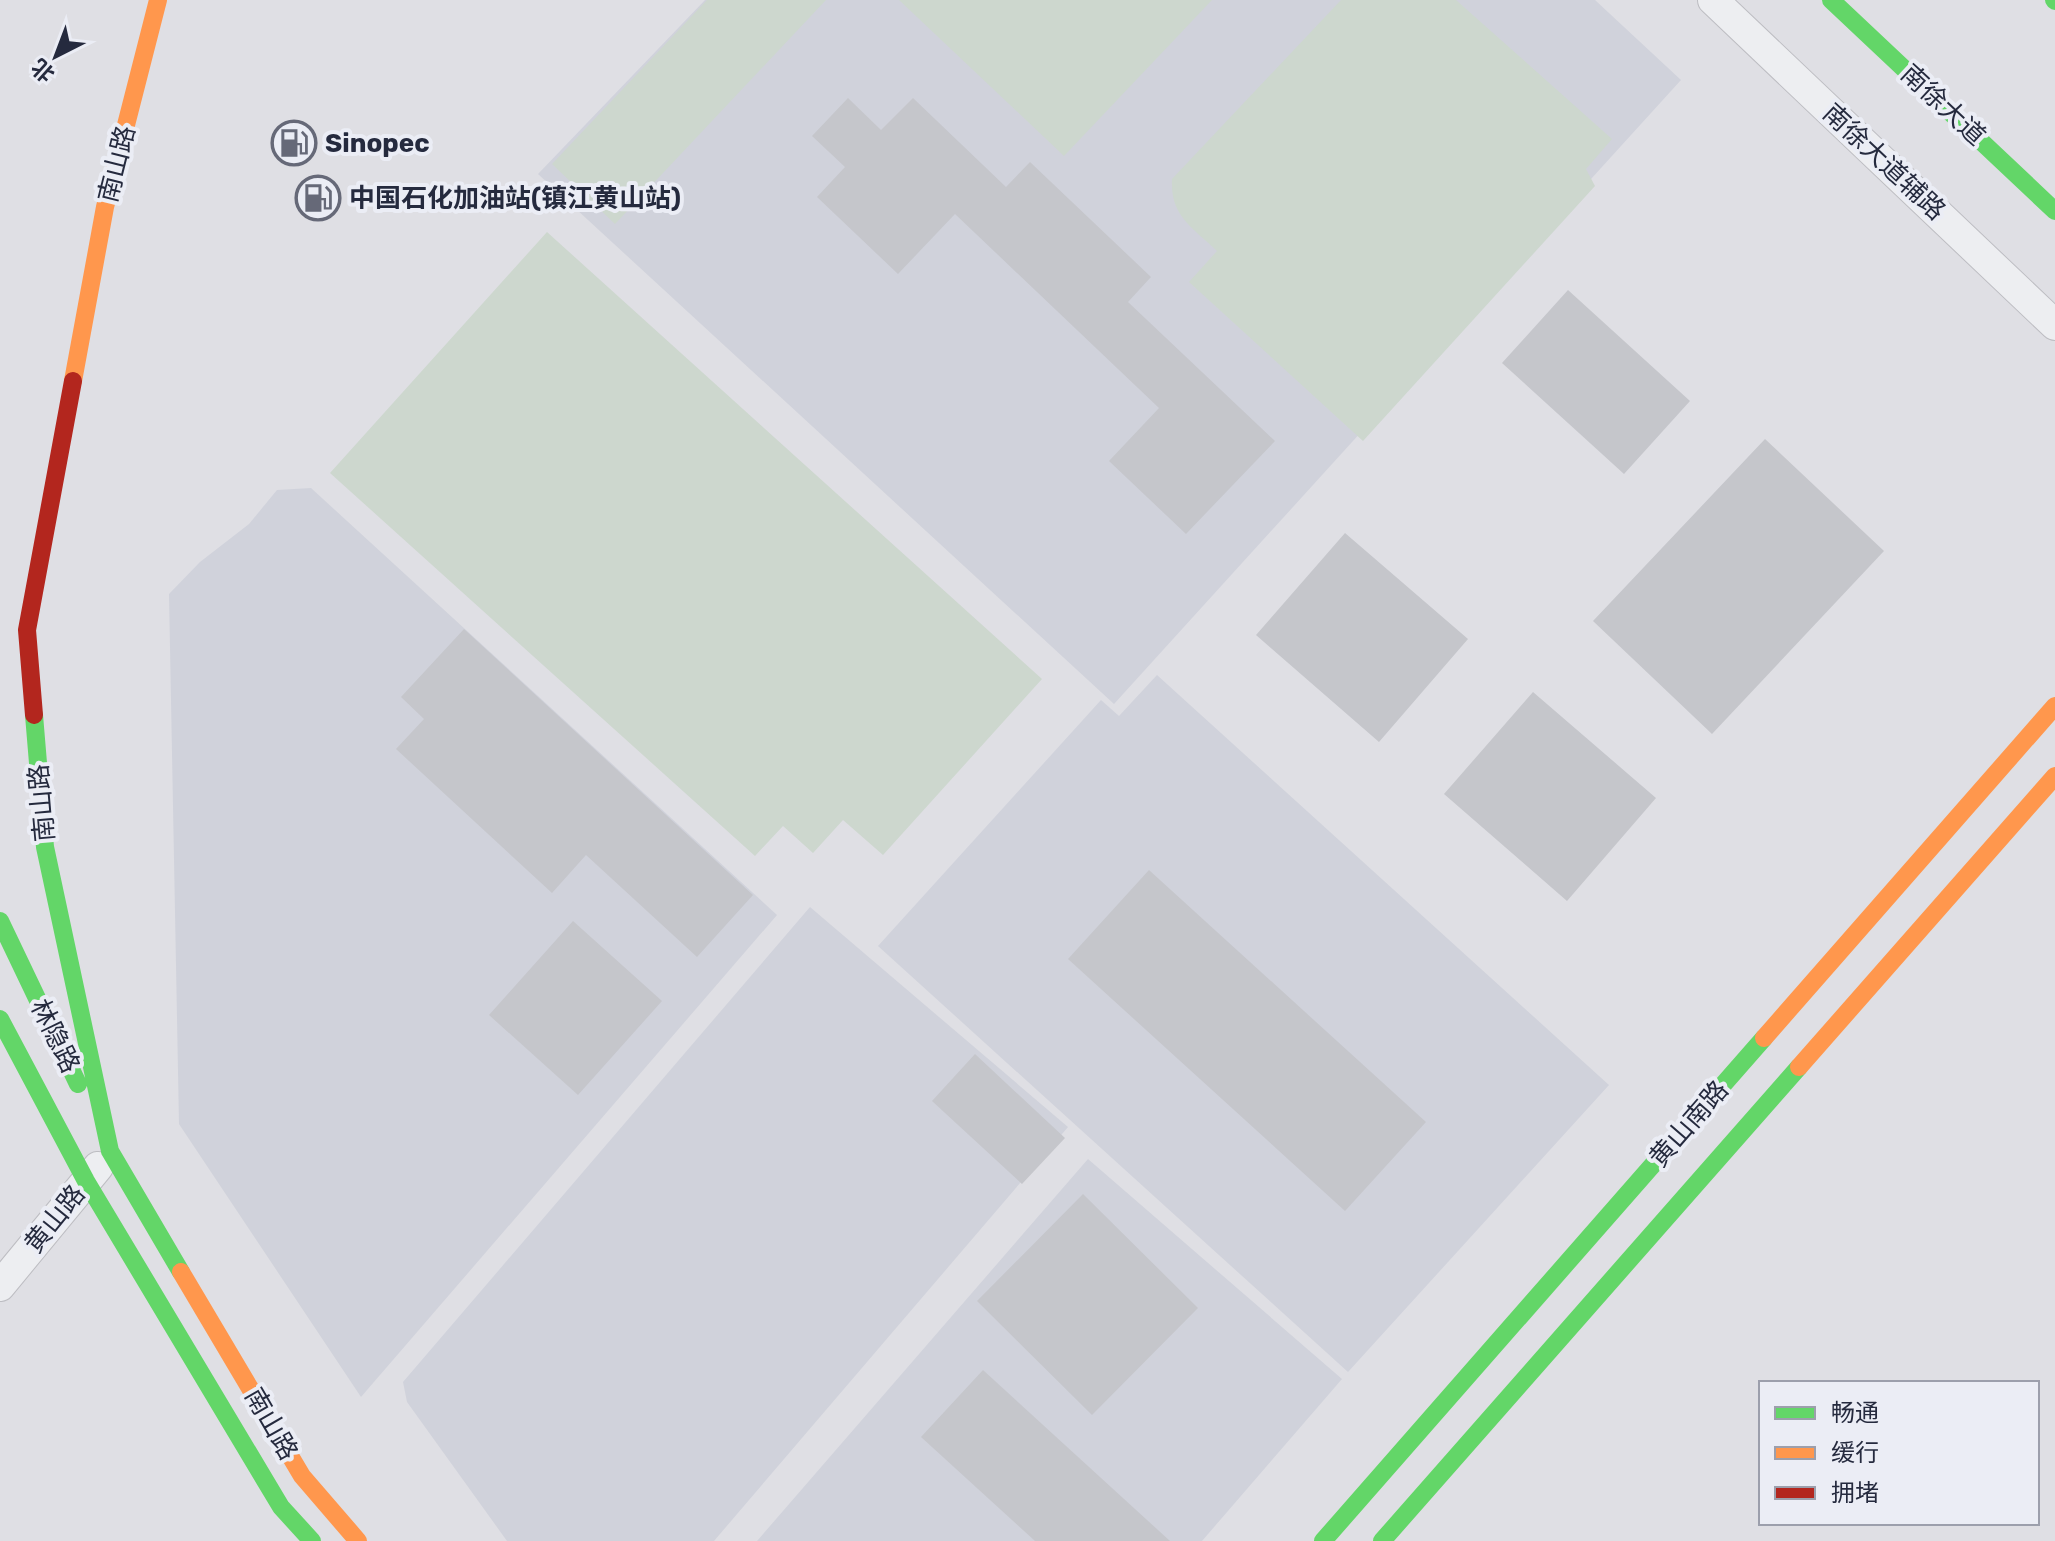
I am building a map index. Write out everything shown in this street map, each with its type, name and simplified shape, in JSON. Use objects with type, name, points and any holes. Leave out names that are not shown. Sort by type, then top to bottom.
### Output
[{"type":"street","name":"南山路","points":[[158,0],[105,207],[27,630],[45,847],[110,1151],[302,1476],[358,1541]]},
{"type":"street","name":"南徐大道辅路","points":[[1713,0],[2055,325]]},
{"type":"street","name":"南徐大道","points":[[1831,0],[2055,211]]},
{"type":"street","name":"黄山南路","points":[[1323,1541],[2055,706]]},
{"type":"street","name":"黄山南路","points":[[1382,1541],[2055,776]]},
{"type":"street","name":"林隐路","points":[[0,921],[110,1151]]},
{"type":"street","name":"林隐路","points":[[0,1019],[86,1181]]},
{"type":"street","name":"黄山路","points":[[0,1286],[110,1151]]},
{"type":"street","name":"南山路","points":[[86,1181],[281,1507],[312,1541]]},
{"type":"shaded area","points":[[705,0],[1595,0],[1681,80],[1114,704],[538,174]]},
{"type":"shaded area","points":[[707,0],[826,0],[615,224],[552,164]]},
{"type":"shaded area","points":[[899,0],[1212,0],[1064,156]]},
{"type":"shaded area","points":[[1341,0],[1456,0],[1612,139],[1586,169],[1595,186],[1363,441],[1189,282],[1217,251],[1184,220],[1172,192],[1172,179]]},
{"type":"shaded area","points":[[547,232],[1042,679],[883,855],[843,820],[813,853],[783,826],[755,856],[330,473]]},
{"type":"shaded area","points":[[311,488],[777,915],[361,1397],[179,1124],[169,594],[200,562],[249,524],[277,490]]},
{"type":"shaded area","points":[[1157,675],[1609,1085],[1348,1372],[878,946],[1101,700],[1119,716]]},
{"type":"shaded area","points":[[810,907],[1068,1127],[714,1541],[507,1541],[407,1402],[403,1382]]},
{"type":"shaded area","points":[[1088,1159],[1342,1379],[1202,1541],[757,1541]]},
{"type":"building","points":[[848,98],[881,130],[913,98],[1006,187],[1030,162],[1151,277],[1128,302],[1275,441],[1186,534],[1109,461],[1159,408],[955,214],[898,274],[817,197],[845,167],[812,136]]},
{"type":"building","points":[[1568,290],[1690,401],[1624,474],[1502,363]]},
{"type":"building","points":[[1765,439],[1884,551],[1712,734],[1593,621]]},
{"type":"building","points":[[1345,533],[1468,639],[1379,742],[1256,635]]},
{"type":"building","points":[[464,629],[753,895],[697,957],[586,855],[552,893],[396,749],[424,719],[401,697]]},
{"type":"building","points":[[1533,692],[1656,798],[1567,901],[1444,794]]},
{"type":"building","points":[[1149,870],[1426,1122],[1345,1211],[1068,959]]},
{"type":"building","points":[[573,921],[662,1001],[578,1095],[489,1015]]},
{"type":"building","points":[[975,1054],[1065,1138],[1022,1184],[932,1101]]},
{"type":"building","points":[[1083,1194],[1198,1308],[1092,1415],[977,1301]]},
{"type":"building","points":[[983,1370],[1170,1541],[1035,1541],[921,1437]]},
{"type":"traffic: fast","points":[[1831,0],[2055,211]]},
{"type":"traffic: fast","points":[[34,715],[45,847],[110,1151],[181,1272]]},
{"type":"traffic: fast","points":[[0,921],[78,1084]]},
{"type":"traffic: fast","points":[[0,1019],[86,1181],[281,1507],[312,1541]]},
{"type":"traffic: fast","points":[[1323,1541],[1764,1038]]},
{"type":"traffic: fast","points":[[1382,1541],[1799,1067]]},
{"type":"traffic: slow","points":[[73,381],[105,207],[158,0]]},
{"type":"traffic: slow","points":[[1764,1038],[2055,706]]},
{"type":"traffic: slow","points":[[1799,1067],[2055,776]]},
{"type":"traffic: slow","points":[[181,1272],[302,1476],[358,1541]]},
{"type":"traffic: jam","points":[[34,715],[27,630],[73,381]]},
{"type":"place","name":"Sinopec","points":[[294,143]]},
{"type":"place","name":"中国石化加油站(镇江黄山站)","points":[[318,198]]}]
